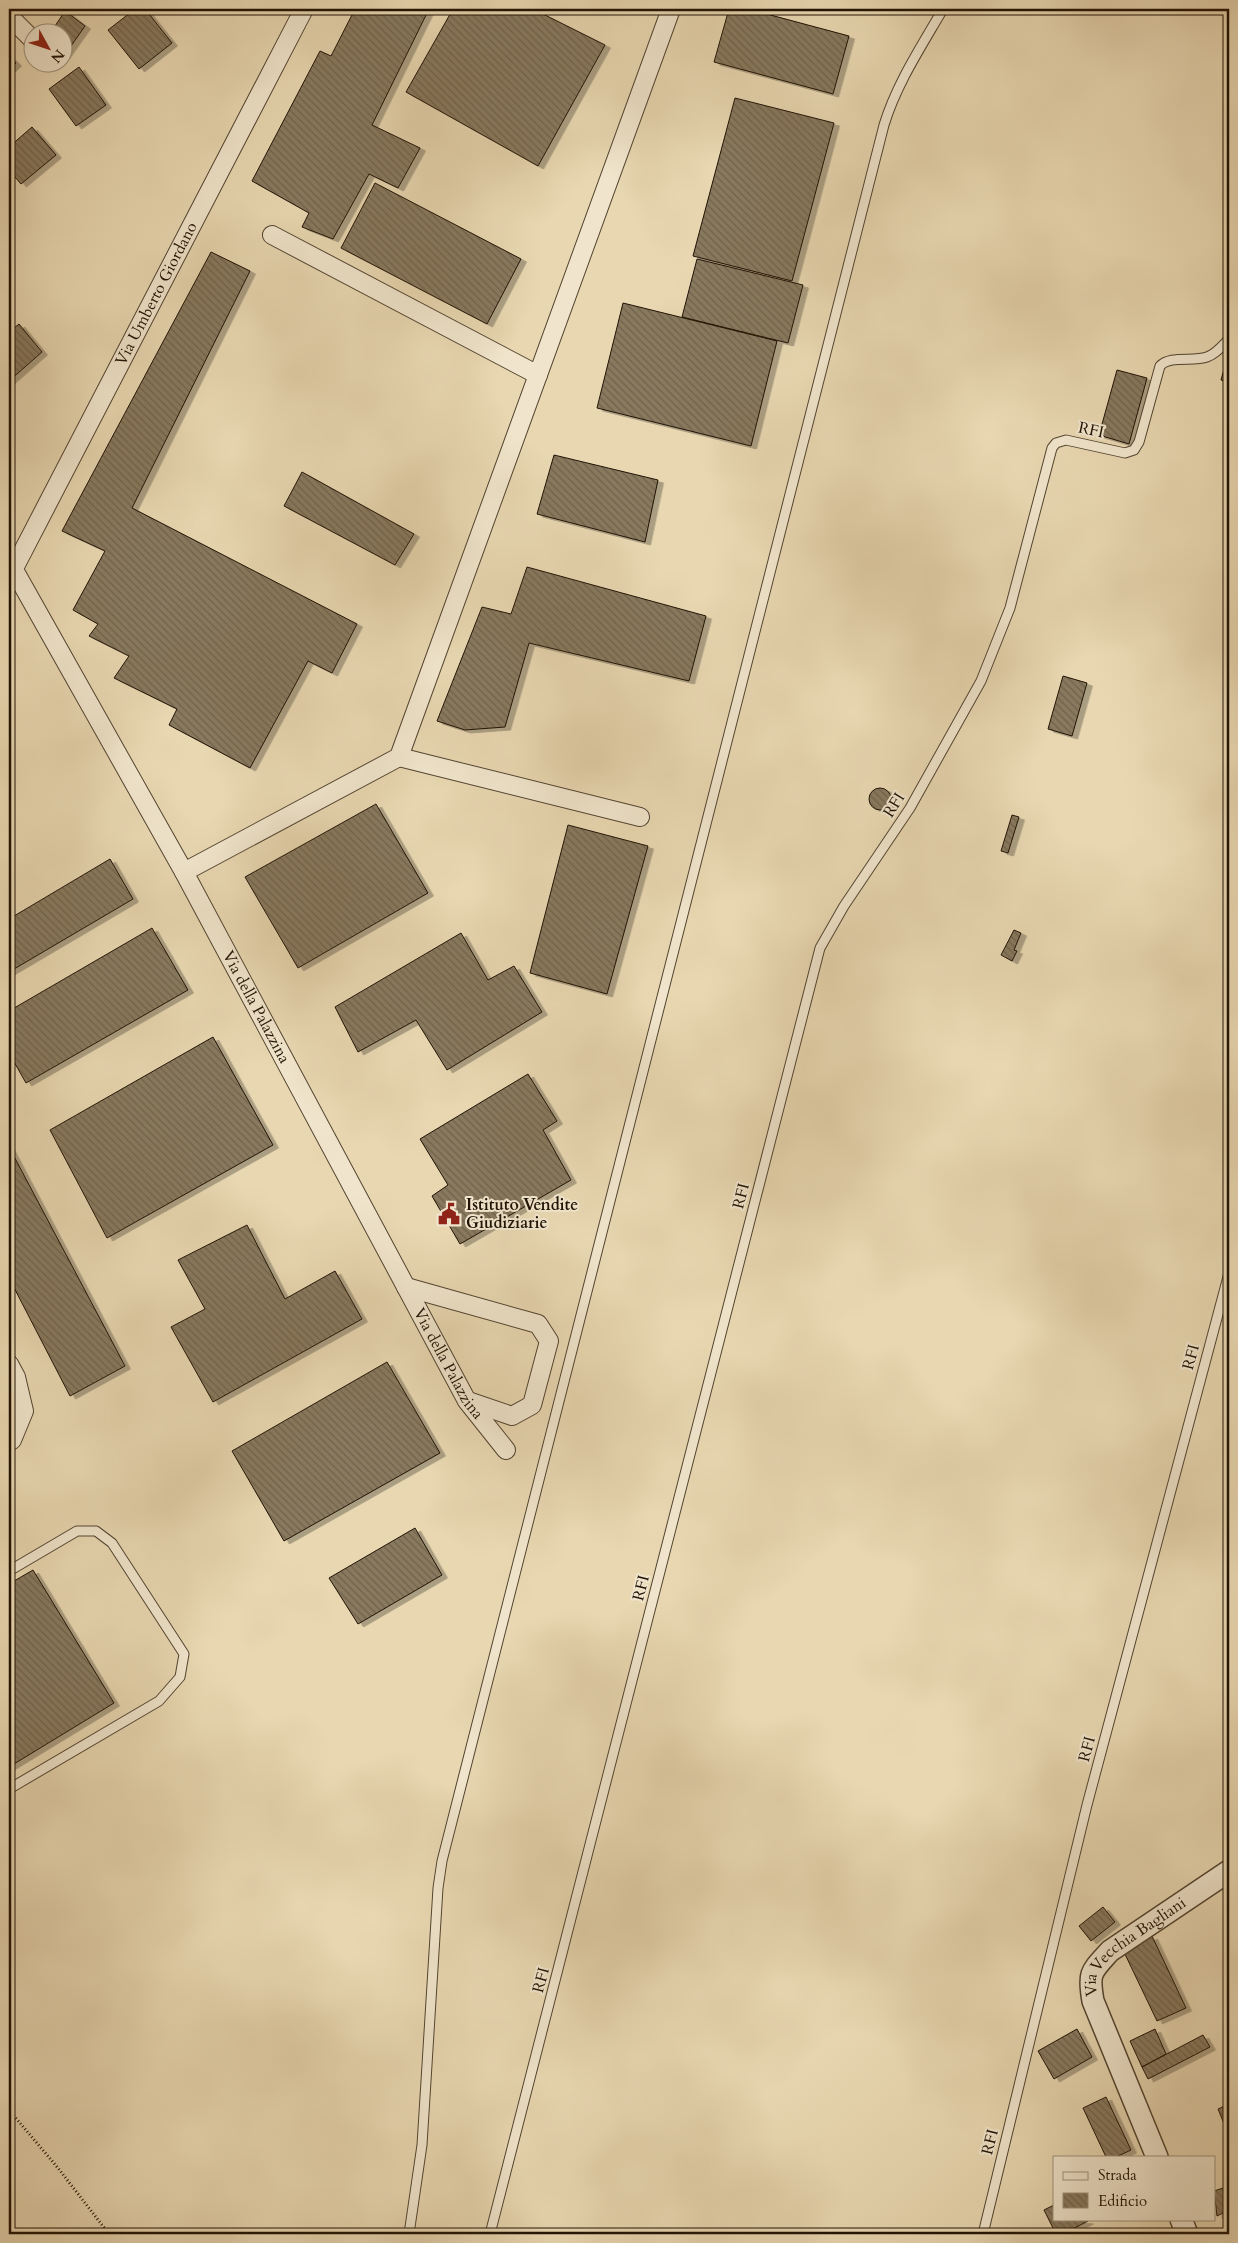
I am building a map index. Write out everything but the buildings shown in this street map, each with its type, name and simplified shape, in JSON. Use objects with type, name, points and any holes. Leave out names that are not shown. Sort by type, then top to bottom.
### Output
[{"type":"street","name":"Via Umberto Giordano","points":[[11,569],[304,9]]},
{"type":"street","points":[[184,872],[399,757],[671,9]]},
{"type":"street","points":[[9,16],[22,29]]},
{"type":"street","points":[[272,236],[538,375]]},
{"type":"street","name":"Via della Palazzina","points":[[11,569],[184,872],[467,1401],[506,1450]]},
{"type":"street","points":[[399,757],[640,817]]},
{"type":"street","points":[[406,1287],[538,1324],[549,1341],[532,1405],[512,1416],[467,1401]]},
{"type":"street","points":[[9,1364],[16,1377],[24,1411],[12,1440],[9,1442]]},
{"type":"street","name":"Via Vecchia Bagliani","points":[[1157,2156],[1093,2000],[1089,1979],[1095,1967],[1110,1951],[1229,1871]]},
{"type":"street","points":[[1181,2220],[1187,2234]]},
{"type":"lane","points":[[410,2234],[422,2144],[438,1888],[445,1847],[884,125],[892,100],[904,75],[943,9]]},
{"type":"lane","name":"RFI","points":[[490,2234],[820,948],[844,906],[907,813],[943,752],[981,681],[1010,608],[1052,448],[1056,443],[1066,440],[1125,453],[1134,450],[1139,442],[1160,366],[1166,361],[1205,358],[1215,352],[1229,339]]},
{"type":"lane","name":"RFI","points":[[983,2234],[1087,1805],[1229,1273]]},
{"type":"lane","points":[[9,1570],[78,1531],[96,1531],[112,1543],[184,1654],[180,1677],[159,1701],[9,1789]]},
{"type":"path","points":[[9,2110],[58,2168],[109,2234]]},
{"type":"place","name":"Istituto Vendite Giudiziarie","points":[[449,1214]]}]
